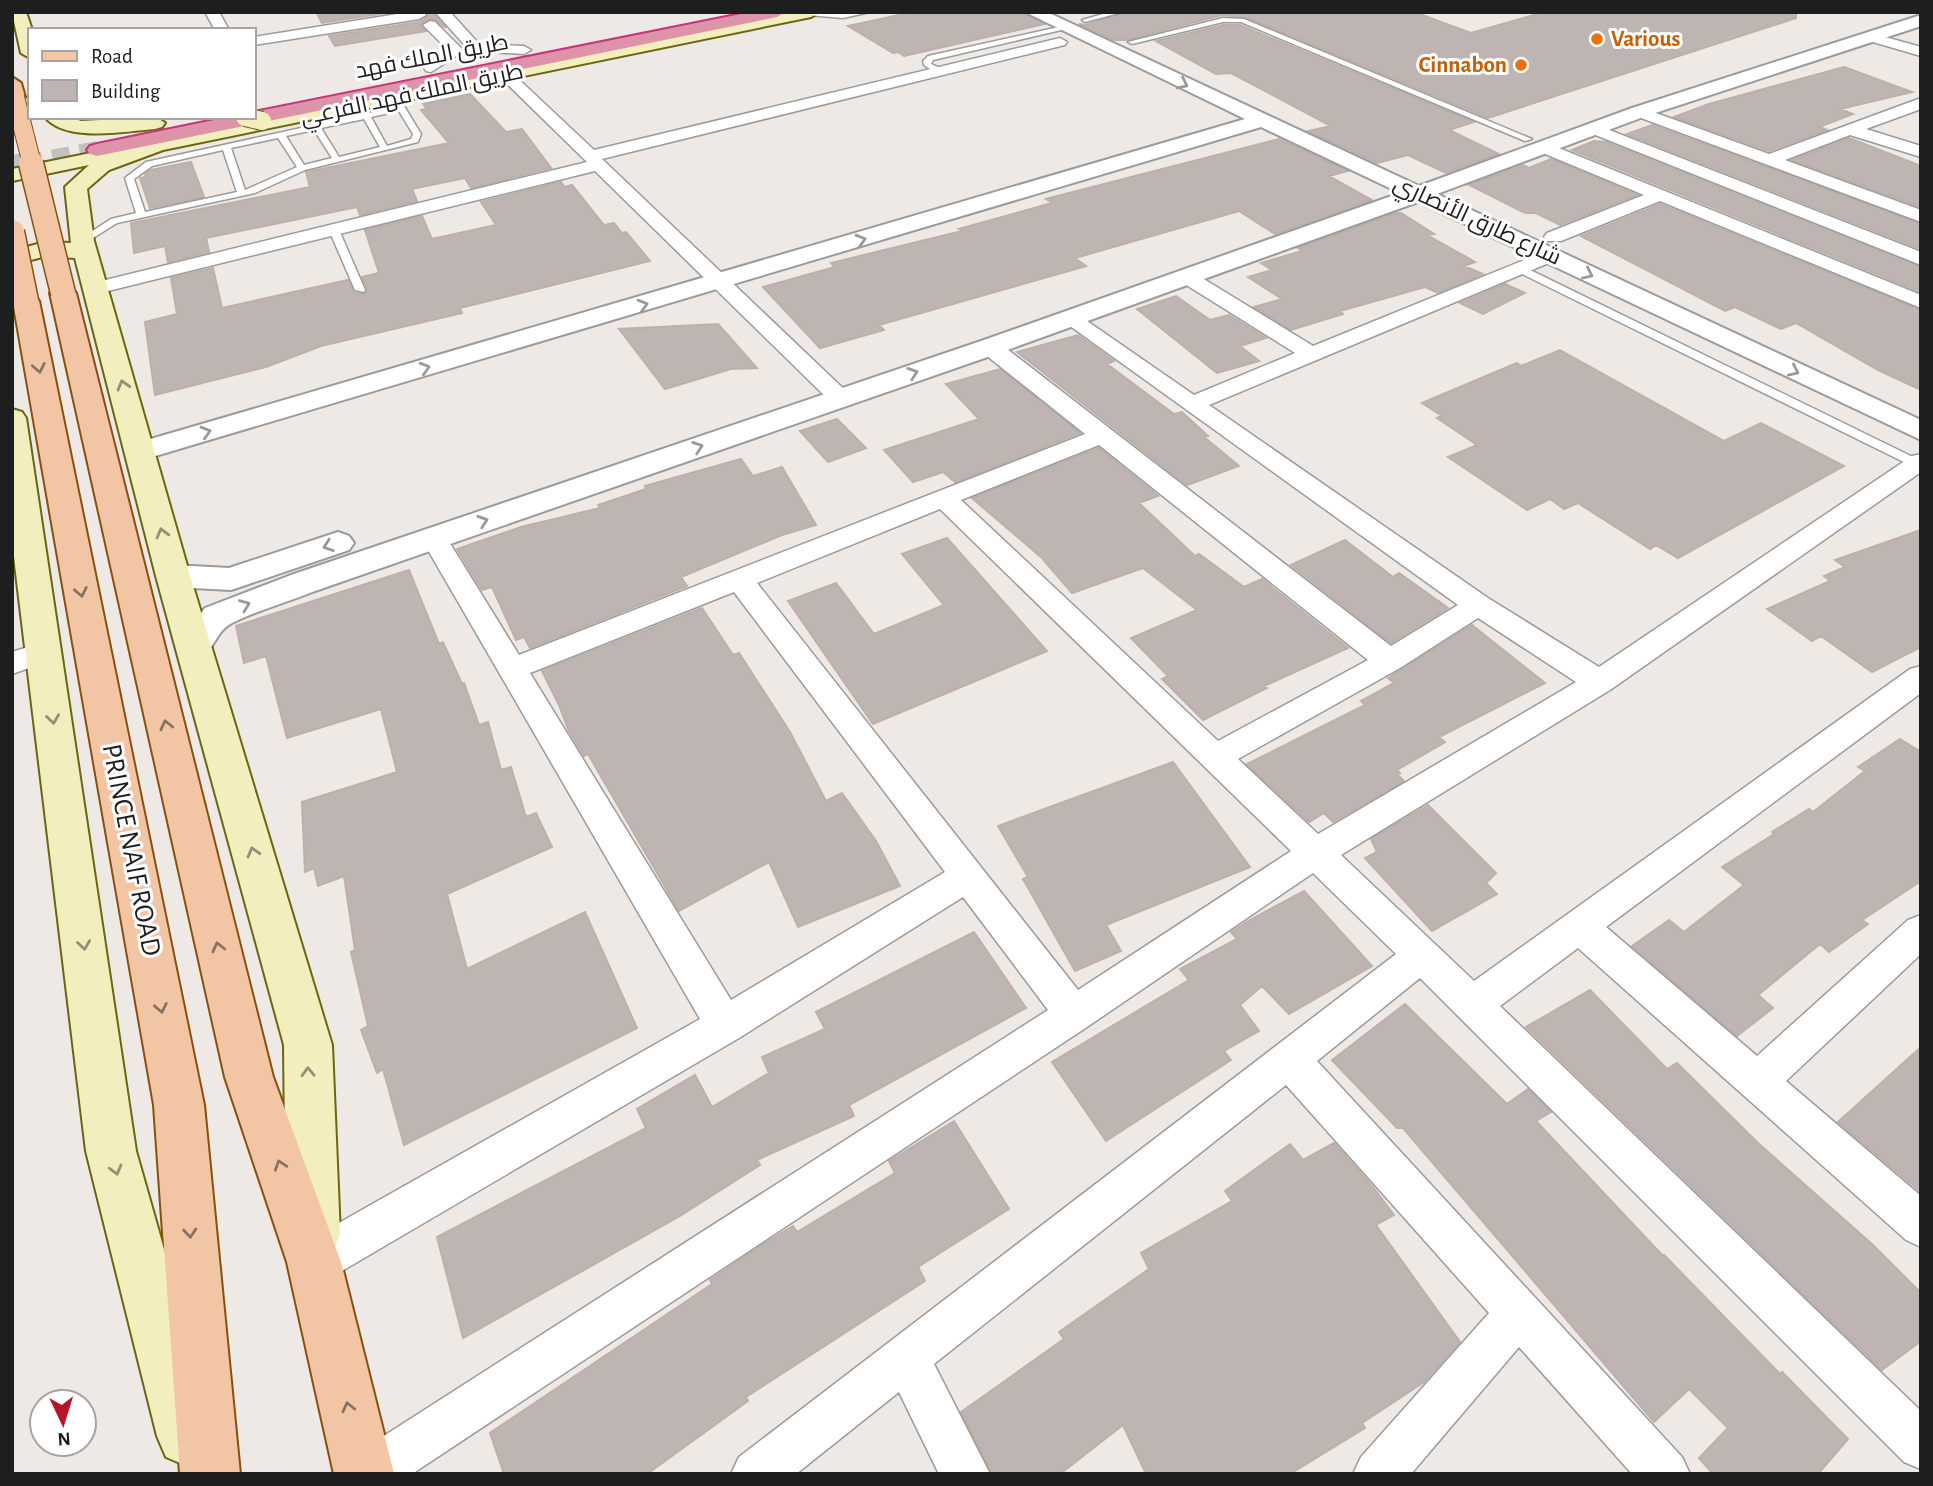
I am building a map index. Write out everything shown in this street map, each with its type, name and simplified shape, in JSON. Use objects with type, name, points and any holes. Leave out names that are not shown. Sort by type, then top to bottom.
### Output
[{"type":"highway","name":"طريق الملك فهد","points":[[256,110],[748,12]]},
{"type":"highway","name":"طريق الملك فهد","points":[[256,112],[777,12]]},
{"type":"highway","name":"طريق الملك فهد","points":[[78,146],[219,119]]},
{"type":"highway","points":[[78,146],[220,119]]},
{"type":"main road","points":[[18,12],[28,46]]},
{"type":"main road","name":"طريق الملك فهد الفرعي","points":[[256,110],[431,68],[714,12]]},
{"type":"main road","name":"طريق الملك فهد الفرعي","points":[[17,162],[78,146],[155,147],[282,127],[408,101],[506,75],[809,13]]},
{"type":"main road","name":"PRINCE NAIF ROAD","points":[[17,102],[249,1077],[314,1262],[366,1474]]},
{"type":"main road","points":[[256,110],[282,127]]},
{"type":"main road","points":[[46,119],[43,133],[17,162],[58,182],[77,208]]},
{"type":"main road","points":[[58,119],[69,125],[81,127],[155,124]]},
{"type":"main road","name":"طريق الملك فهد الفرعي","points":[[17,162],[178,119]]},
{"type":"main road","points":[[77,208],[76,187],[90,173],[155,147]]},
{"type":"main road","name":"PRINCE NAIF ROAD","points":[[77,208],[83,246],[62,294],[179,1105],[210,1474]]},
{"type":"main road","name":"PRINCE NAIF ROAD","points":[[12,232],[62,294],[145,433],[173,576],[308,1045],[314,1262]]},
{"type":"main road","points":[[12,258],[45,249],[83,246]]},
{"type":"main road","name":"PRINCE NAIF ROAD","points":[[12,418],[28,657],[111,1151],[197,1474]]},
{"type":"street","points":[[212,12],[221,28]]},
{"type":"street","points":[[442,12],[475,48],[524,50]]},
{"type":"street","name":"شارع طارق الأنصاري","points":[[1033,12],[1075,29],[1260,121],[1423,183]]},
{"type":"street","points":[[194,646],[217,616],[434,538],[990,347],[1063,308],[1901,12]]},
{"type":"street","points":[[256,41],[418,13],[457,51],[431,68]]},
{"type":"street","points":[[1536,143],[1594,129],[1921,20]]},
{"type":"street","points":[[62,294],[334,230],[937,70],[1075,29]]},
{"type":"street","name":"شارع طارق الأنصاري","points":[[1075,29],[1132,42],[1303,118]]},
{"type":"street","points":[[1871,37],[1921,52]]},
{"type":"street","points":[[506,75],[840,398]]},
{"type":"street","points":[[1769,160],[1921,103]]},
{"type":"street","points":[[514,317],[1233,109]]},
{"type":"street","points":[[1639,113],[1921,216]]},
{"type":"street","points":[[145,433],[722,281],[1260,121]]},
{"type":"street","points":[[1594,129],[1921,259]]},
{"type":"street","points":[[1851,130],[1921,152]]},
{"type":"street","points":[[1536,143],[1657,196],[1921,302]]},
{"type":"street","points":[[1376,151],[1423,183],[1552,246],[1921,406]]},
{"type":"street","points":[[1063,308],[1187,277],[1423,183]]},
{"type":"street","points":[[1192,404],[1518,268],[1552,246],[1657,196]]},
{"type":"street","name":"شارع طارق الأنصاري","points":[[1552,246],[1921,431]]},
{"type":"street","points":[[1187,277],[1311,354]]},
{"type":"street","points":[[1063,308],[1192,404],[1478,606],[1599,682]]},
{"type":"street","points":[[990,347],[1390,660]]},
{"type":"street","points":[[792,386],[845,369]]},
{"type":"street","points":[[512,669],[1103,435]]},
{"type":"street","points":[[366,1474],[1074,1014],[1316,853],[1599,682],[1919,462]]},
{"type":"street","points":[[944,498],[1422,955],[1921,1445]]},
{"type":"street","points":[[173,576],[231,579],[361,534]]},
{"type":"street","points":[[434,538],[725,1025]]},
{"type":"street","points":[[739,579],[1074,1014]]},
{"type":"street","points":[[1215,757],[1390,660],[1478,606]]},
{"type":"street","points":[[1472,1004],[1921,677]]},
{"type":"street","points":[[314,1262],[725,1025],[968,876]]},
{"type":"street","points":[[1579,926],[1921,1225]]},
{"type":"street","points":[[1757,1082],[1921,931]]},
{"type":"street","points":[[756,1474],[1422,955]]},
{"type":"street","points":[[1290,1060],[1665,1474]]},
{"type":"street","points":[[1378,1474],[1519,1313]]},
{"type":"street","points":[[906,1357],[965,1474]]},
{"type":"lane","points":[[809,13],[843,16],[867,12]]},
{"type":"lane","points":[[1075,29],[1115,13]]},
{"type":"lane","points":[[1132,42],[1223,20],[1242,20],[1536,143]]},
{"type":"lane","points":[[83,246],[114,221],[242,193],[267,185],[302,168],[415,140],[417,134],[408,101],[366,115],[316,126],[282,127],[226,146],[149,164],[129,178],[141,214]]},
{"type":"lane","points":[[366,115],[385,149]]},
{"type":"lane","points":[[316,126],[337,160]]},
{"type":"lane","points":[[282,127],[302,168]]},
{"type":"lane","points":[[226,146],[242,193]]},
{"type":"lane","points":[[334,230],[360,290]]},
{"type":"lane","points":[[1518,268],[1919,462]]},
{"type":"building","points":[[316,12],[392,12],[322,23]]},
{"type":"building","points":[[427,12],[432,12],[446,28],[431,18],[420,25],[426,31],[335,46],[329,36],[419,22],[427,17]]},
{"type":"building","points":[[913,12],[1023,12],[1044,24],[904,56],[898,52],[893,53],[848,26]]},
{"type":"building","points":[[1125,12],[1414,12],[1471,33],[1544,12],[1796,12],[1796,18],[1488,118],[1245,17],[1222,15],[1127,40],[1114,40],[1079,24],[1086,25]]},
{"type":"building","points":[[1223,25],[1240,25],[1474,122],[1449,130],[1499,154],[1446,173],[1408,155],[1377,163],[1308,131],[1331,126],[1231,73],[1216,74],[1156,41]]},
{"type":"building","points":[[1844,67],[1912,92],[1840,109],[1853,114],[1819,127],[1827,130],[1769,151],[1674,117],[1709,104]]},
{"type":"building","points":[[470,94],[506,132],[522,129],[551,168],[471,188],[465,178],[412,189],[417,201],[360,215],[357,207],[206,238],[209,252],[168,262],[165,246],[134,253],[131,223],[310,187],[306,172],[449,143],[421,110],[427,109],[423,104]]},
{"type":"building","points":[[1652,125],[1921,224],[1921,249],[1627,134]]},
{"type":"building","points":[[1849,138],[1921,166],[1921,207],[1792,160]]},
{"type":"building","points":[[1279,139],[1348,171],[1329,176],[1372,200],[1275,234],[1239,211],[1075,258],[1086,266],[879,325],[884,330],[820,348],[763,287],[835,267],[831,263],[962,231],[959,229],[1052,203],[1046,199]]},
{"type":"building","points":[[1594,141],[1606,142],[1921,267],[1921,292],[1572,150]]},
{"type":"building","points":[[1551,159],[1637,195],[1560,225],[1536,213],[1525,213],[1469,185],[1523,165],[1529,168]]},
{"type":"building","points":[[191,162],[204,197],[150,208],[140,178],[146,177],[145,174],[151,170]]},
{"type":"building","points":[[561,182],[565,187],[572,185],[604,225],[614,223],[622,233],[626,232],[650,261],[460,308],[462,313],[321,346],[266,367],[155,395],[145,322],[177,314],[171,278],[213,268],[222,308],[348,280],[354,293],[365,294],[367,289],[362,277],[379,273],[365,230],[422,216],[432,239],[496,225],[481,202]]},
{"type":"building","points":[[1660,204],[1921,310],[1921,390],[1878,370],[1796,323],[1781,329],[1735,307],[1725,311],[1581,236]]},
{"type":"building","points":[[1401,213],[1434,234],[1427,235],[1475,262],[1464,266],[1483,274],[1438,293],[1425,287],[1340,311],[1343,314],[1291,330],[1254,307],[1282,299],[1248,277],[1272,270],[1261,263],[1302,251],[1298,248]]},
{"type":"building","points":[[1505,284],[1525,293],[1483,314],[1460,303]]},
{"type":"building","points":[[1176,296],[1210,320],[1229,315],[1266,338],[1240,346],[1259,361],[1217,373],[1137,309]]},
{"type":"building","points":[[718,324],[757,368],[731,369],[665,389],[619,329]]},
{"type":"building","points":[[1078,335],[1114,361],[1107,364],[1174,414],[1182,412],[1208,436],[1204,437],[1239,466],[1187,485],[1017,352]]},
{"type":"building","points":[[1560,350],[1724,441],[1761,423],[1844,466],[1678,558],[1656,545],[1650,549],[1578,503],[1564,509],[1550,499],[1527,510],[1448,457],[1477,445],[1437,418],[1442,416],[1422,403],[1517,363],[1521,366]]},
{"type":"building","points":[[1000,369],[1080,433],[955,482],[943,472],[913,482],[884,450],[979,419],[946,384]]},
{"type":"building","points":[[837,419],[866,448],[828,462],[800,431]]},
{"type":"building","points":[[1099,448],[1158,496],[1139,503],[1195,556],[1199,554],[1244,587],[1262,579],[1348,648],[1264,686],[1267,688],[1203,720],[1162,679],[1168,676],[1131,638],[1197,610],[1143,568],[1072,593],[1042,558],[972,498]]},
{"type":"building","points":[[741,459],[753,476],[782,467],[816,525],[782,535],[681,577],[687,586],[530,648],[524,637],[516,640],[492,587],[482,590],[457,549],[521,527],[600,508],[598,505],[646,489],[645,486]]},
{"type":"building","points":[[1921,530],[1921,647],[1872,672],[1821,636],[1812,641],[1767,609],[1830,581],[1824,576],[1845,567],[1835,560]]},
{"type":"building","points":[[947,538],[1047,651],[873,724],[788,601],[836,583],[874,634],[944,605],[902,554]]},
{"type":"building","points":[[1345,540],[1393,577],[1399,573],[1448,608],[1391,643],[1291,565]]},
{"type":"building","points":[[409,570],[439,644],[443,642],[462,684],[464,683],[479,725],[488,722],[501,770],[511,767],[526,817],[536,813],[552,847],[447,894],[467,969],[585,912],[637,1028],[404,1145],[383,1069],[377,1073],[361,1030],[368,1026],[351,952],[355,950],[344,876],[318,886],[314,868],[305,872],[302,802],[397,772],[381,709],[287,738],[266,656],[244,663],[236,626]]},
{"type":"building","points":[[702,608],[733,655],[739,653],[790,732],[826,801],[842,793],[876,841],[900,886],[798,927],[769,862],[679,911],[588,754],[584,756],[568,729],[542,671]]},
{"type":"building","points":[[1472,625],[1545,683],[1439,737],[1445,742],[1397,770],[1400,773],[1397,774],[1404,781],[1333,822],[1324,813],[1309,822],[1247,764],[1365,705],[1361,701],[1394,683],[1388,678]]},
{"type":"building","points":[[1900,739],[1921,752],[1921,881],[1862,920],[1868,924],[1829,952],[1820,944],[1758,995],[1773,1008],[1737,1036],[1632,946],[1669,920],[1684,932],[1744,885],[1722,867],[1809,809],[1813,812],[1865,771],[1858,767]]},
{"type":"building","points":[[1173,762],[1250,867],[1106,925],[1121,951],[1075,971],[1023,879],[1028,877],[998,826]]},
{"type":"building","points":[[1428,805],[1496,873],[1486,883],[1497,894],[1432,931],[1365,858],[1377,852],[1371,839]]},
{"type":"building","points":[[1304,891],[1372,966],[1289,1014],[1262,986],[1240,1005],[1259,1031],[1224,1051],[1231,1060],[1106,1141],[1052,1062],[1189,980],[1180,969],[1237,939],[1231,932]]},
{"type":"building","points":[[974,932],[1026,1008],[849,1105],[854,1116],[757,1160],[760,1165],[680,1216],[463,1338],[437,1237],[646,1128],[637,1109],[695,1075],[712,1107],[769,1073],[762,1057],[825,1029],[816,1012]]},
{"type":"building","points":[[1590,990],[1667,1069],[1677,1063],[1758,1143],[1873,1245],[1921,1293],[1921,1341],[1882,1370],[1526,1027]]},
{"type":"building","points":[[1405,1004],[1507,1104],[1528,1089],[1551,1112],[1536,1121],[1663,1256],[1848,1439],[1818,1474],[1713,1474],[1699,1458],[1728,1428],[1689,1389],[1654,1422],[1403,1128],[1397,1128],[1332,1060]]},
{"type":"building","points":[[1921,1047],[1921,1192],[1838,1122]]},
{"type":"building","points":[[954,1121],[1009,1209],[918,1267],[925,1281],[746,1397],[748,1401],[647,1474],[504,1474],[490,1433],[712,1284],[710,1280],[765,1243],[793,1226],[797,1232],[895,1173],[889,1161]]},
{"type":"building","points":[[1334,1143],[1394,1215],[1376,1225],[1460,1342],[1424,1382],[1362,1423],[1365,1428],[1290,1474],[1146,1474],[1123,1425],[1060,1474],[992,1474],[961,1412],[1064,1339],[1059,1332],[1149,1269],[1141,1253],[1232,1201],[1225,1191],[1290,1144],[1303,1160]]},
{"type":"tunnel","points":[[25,164],[97,150]]},
{"type":"tunnel","points":[[12,167],[34,163]]},
{"type":"place","name":"Various","points":[[1597,39]]},
{"type":"place","name":"Cinnabon","points":[[1521,65]]}]
